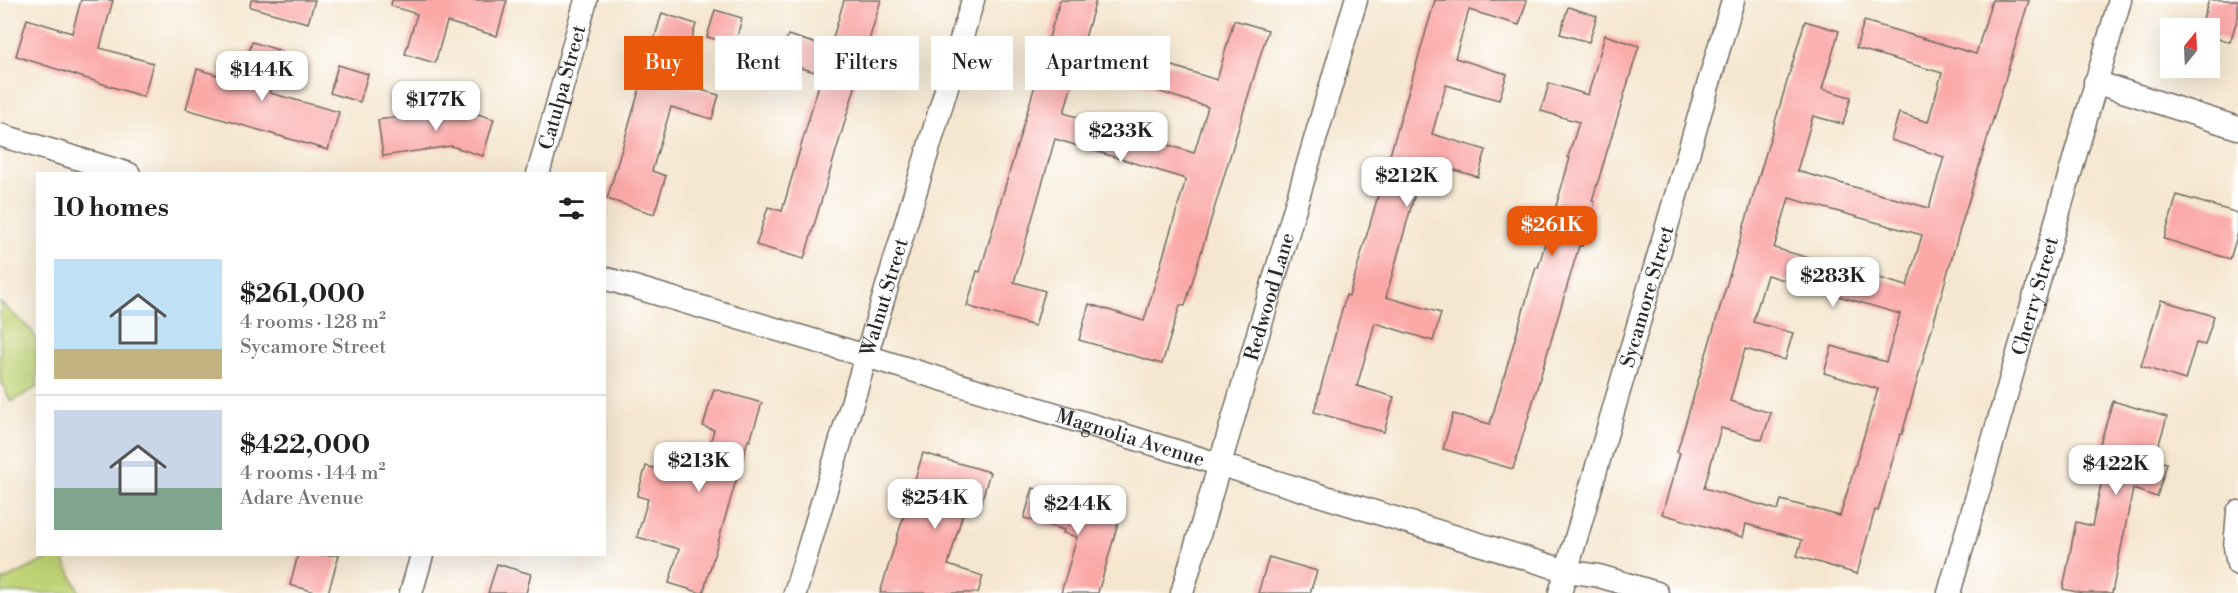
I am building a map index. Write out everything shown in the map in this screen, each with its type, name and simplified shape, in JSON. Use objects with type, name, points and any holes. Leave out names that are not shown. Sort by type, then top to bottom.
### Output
[{"type":"street","name":"Catulpa Street","points":[[539,172],[586,0]]},
{"type":"street","name":"Walnut Street","points":[[795,593],[973,0]]},
{"type":"street","name":"Redwood Lane","points":[[1182,593],[1218,463],[1356,0]]},
{"type":"street","name":"Sycamore Street","points":[[1560,593],[1733,0]]},
{"type":"street","name":"Cherry Street","points":[[1949,593],[2120,0]]},
{"type":"street","points":[[2096,82],[2238,129]]},
{"type":"street","points":[[0,135],[122,172]]},
{"type":"street","name":"Magnolia Avenue","points":[[606,279],[1567,571],[1599,576],[1657,593]]},
{"type":"street","points":[[2238,512],[2235,548],[2238,564]]},
{"type":"street","points":[[411,593],[423,556]]},
{"type":"green space","points":[[0,302],[33,332],[36,340],[36,388],[11,402],[0,379]]},
{"type":"green space","points":[[54,556],[62,556],[80,593],[2,593],[2,581]]},
{"type":"building","points":[[81,0],[113,0],[100,48],[153,63],[144,97],[16,56],[27,19],[72,33]]},
{"type":"building","points":[[251,0],[315,0],[308,23],[250,7]]},
{"type":"building","points":[[392,0],[507,0],[497,36],[447,22],[435,63],[405,54],[417,14],[391,6]]},
{"type":"building","points":[[844,0],[881,0],[870,36],[834,36]]},
{"type":"building","points":[[1060,0],[1096,0],[1086,36],[1049,36]]},
{"type":"building","points":[[1435,0],[1527,0],[1519,25],[1469,10],[1455,58],[1507,74],[1499,100],[1446,85],[1432,134],[1486,150],[1478,177],[1424,161],[1386,297],[1441,313],[1433,341],[1375,323],[1357,386],[1394,397],[1384,432],[1314,412],[1346,295],[1349,296]]},
{"type":"building","points":[[1992,0],[2029,0],[1958,236],[1902,434],[1900,434],[1878,511],[1875,510],[1857,574],[1797,556],[1802,540],[1746,524],[1743,537],[1662,514],[1680,453],[1677,452],[1805,21],[1839,31],[1822,89],[1851,97],[1843,124],[1813,116],[1797,171],[1929,208],[1944,157],[1891,140],[1899,113],[1928,122],[1942,73],[1856,48],[1864,21],[1976,54]],"holes":[[[1789,198],[1922,235],[1907,286],[1774,248]],[[1767,275],[1900,314],[1886,362],[1832,346],[1824,373],[1878,389],[1840,516],[1781,500],[1778,510],[1704,488],[1721,428],[1762,440],[1771,413],[1730,401],[1745,349],[1785,360],[1793,333],[1753,322]]]},
{"type":"building","points":[[2209,0],[2238,0],[2238,17],[2230,42],[2220,39],[2220,18],[2203,18]]},
{"type":"building","points":[[1568,7],[1597,16],[1589,42],[1560,34]]},
{"type":"building","points":[[715,10],[742,18],[737,36],[715,36],[715,39],[707,37]]},
{"type":"building","points":[[662,13],[696,24],[693,36],[655,36]]},
{"type":"building","points":[[1234,20],[1268,30],[1185,306],[1180,305],[1162,364],[1079,340],[1089,304],[1144,321],[1186,179],[1055,139],[1014,282],[1045,291],[1035,326],[967,306],[977,271],[980,272],[1034,90],[1070,90],[1064,113],[1194,153],[1208,107],[1157,91],[1170,90],[1170,65],[1217,80]]},
{"type":"building","points":[[1605,35],[1639,46],[1592,201],[1595,202],[1582,246],[1579,246],[1513,469],[1443,449],[1453,414],[1490,424],[1570,158],[1568,157],[1579,122],[1541,111],[1549,83],[1588,95]]},
{"type":"building","points":[[802,39],[814,43],[814,72],[802,68]]},
{"type":"building","points":[[252,42],[282,51],[270,93],[339,112],[328,150],[186,109],[197,69],[240,82]]},
{"type":"building","points":[[338,65],[368,74],[360,102],[330,93]]},
{"type":"building","points":[[639,90],[701,90],[719,95],[712,119],[671,107],[652,171],[666,176],[654,214],[607,199]]},
{"type":"building","points":[[817,90],[854,90],[804,259],[756,245],[768,207],[782,211]]},
{"type":"building","points":[[457,108],[494,119],[483,156],[451,146],[383,156],[378,120]]},
{"type":"building","points":[[2177,195],[2238,213],[2238,233],[2230,259],[2164,239]]},
{"type":"building","points":[[2161,300],[2214,316],[2205,345],[2196,343],[2185,380],[2141,366]]},
{"type":"building","points":[[714,389],[762,403],[750,441],[748,440],[703,593],[701,593],[669,583],[679,549],[637,537],[648,499],[637,496],[646,466],[699,481],[714,430],[703,426]]},
{"type":"building","points":[[2113,401],[2167,417],[2154,460],[2167,463],[2157,497],[2133,489],[2112,593],[2081,593],[2063,589],[2076,522],[2092,526],[2102,480],[2090,477]]},
{"type":"building","points":[[923,453],[990,472],[979,510],[965,506],[948,565],[983,576],[978,593],[880,593]]},
{"type":"building","points":[[1033,488],[1121,513],[1098,593],[1061,593],[1077,537],[1063,533],[1064,530],[1024,518]]},
{"type":"building","points":[[298,556],[339,556],[328,593],[319,593],[290,585]]},
{"type":"building","points":[[1269,557],[1317,571],[1310,593],[1258,593]]},
{"type":"building","points":[[497,564],[531,574],[526,593],[488,593]]}]
